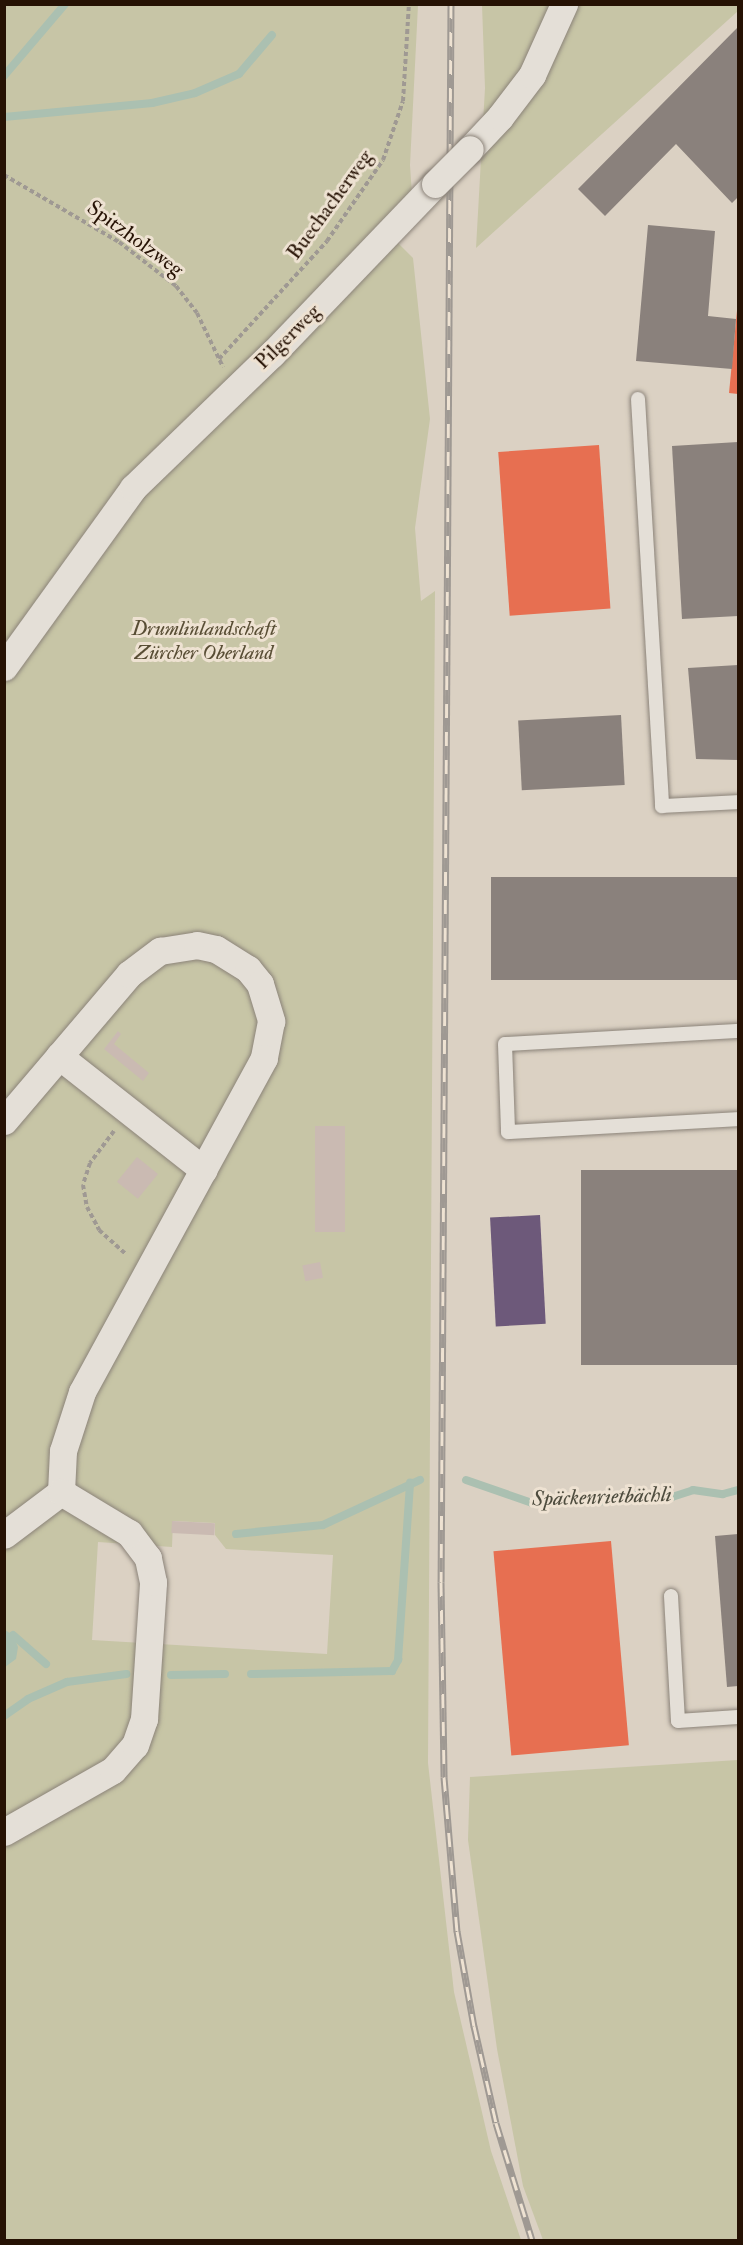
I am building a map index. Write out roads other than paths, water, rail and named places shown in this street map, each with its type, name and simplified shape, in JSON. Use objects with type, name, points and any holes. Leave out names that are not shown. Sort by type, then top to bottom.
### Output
[{"type":"street","name":"Pilgerweg","points":[[4,667],[133,488],[234,390],[500,117],[532,75],[564,4]]},
{"type":"street","points":[[4,1121],[129,974],[160,951],[197,945],[234,957],[249,969],[264,993],[271,1021],[270,1040],[256,1076],[75,1408],[63,1451],[61,1492]]},
{"type":"street","points":[[59,1056],[204,1170]]},
{"type":"street","points":[[4,1535],[61,1492]]},
{"type":"street","points":[[4,1832],[113,1770],[135,1745],[144,1719],[153,1582],[148,1558],[129,1533],[61,1492]]},
{"type":"lane","points":[[638,399],[662,806],[738,801]]},
{"type":"lane","points":[[738,1031],[505,1044],[508,1132],[738,1119]]},
{"type":"lane","points":[[670,1596],[678,1721],[738,1718]]},
{"type":"waterway","points":[[4,76],[65,4]]},
{"type":"waterway","points":[[4,117],[152,103],[195,93],[239,74],[272,35]]},
{"type":"waterway","name":"Späckenrietbächli","points":[[236,1534],[323,1525],[420,1480]]},
{"type":"waterway","name":"Späckenrietbächli","points":[[466,1480],[532,1503],[612,1501],[634,1495],[672,1497],[693,1490],[723,1494],[738,1490]]},
{"type":"waterway","points":[[251,1674],[392,1671],[398,1660],[410,1482]]},
{"type":"waterway","points":[[13,1635],[46,1664]]},
{"type":"waterway","points":[[4,1716],[28,1699],[67,1682],[126,1674]]},
{"type":"waterway","points":[[171,1675],[225,1674]]},
{"type":"railway","points":[[451,4],[441,1582],[444,1777],[457,1931],[474,2026],[496,2123],[532,2240]]},
{"type":"park label","name":"Drumlinlandschaft Zürcher Oberland","points":[[204,641]]}]
